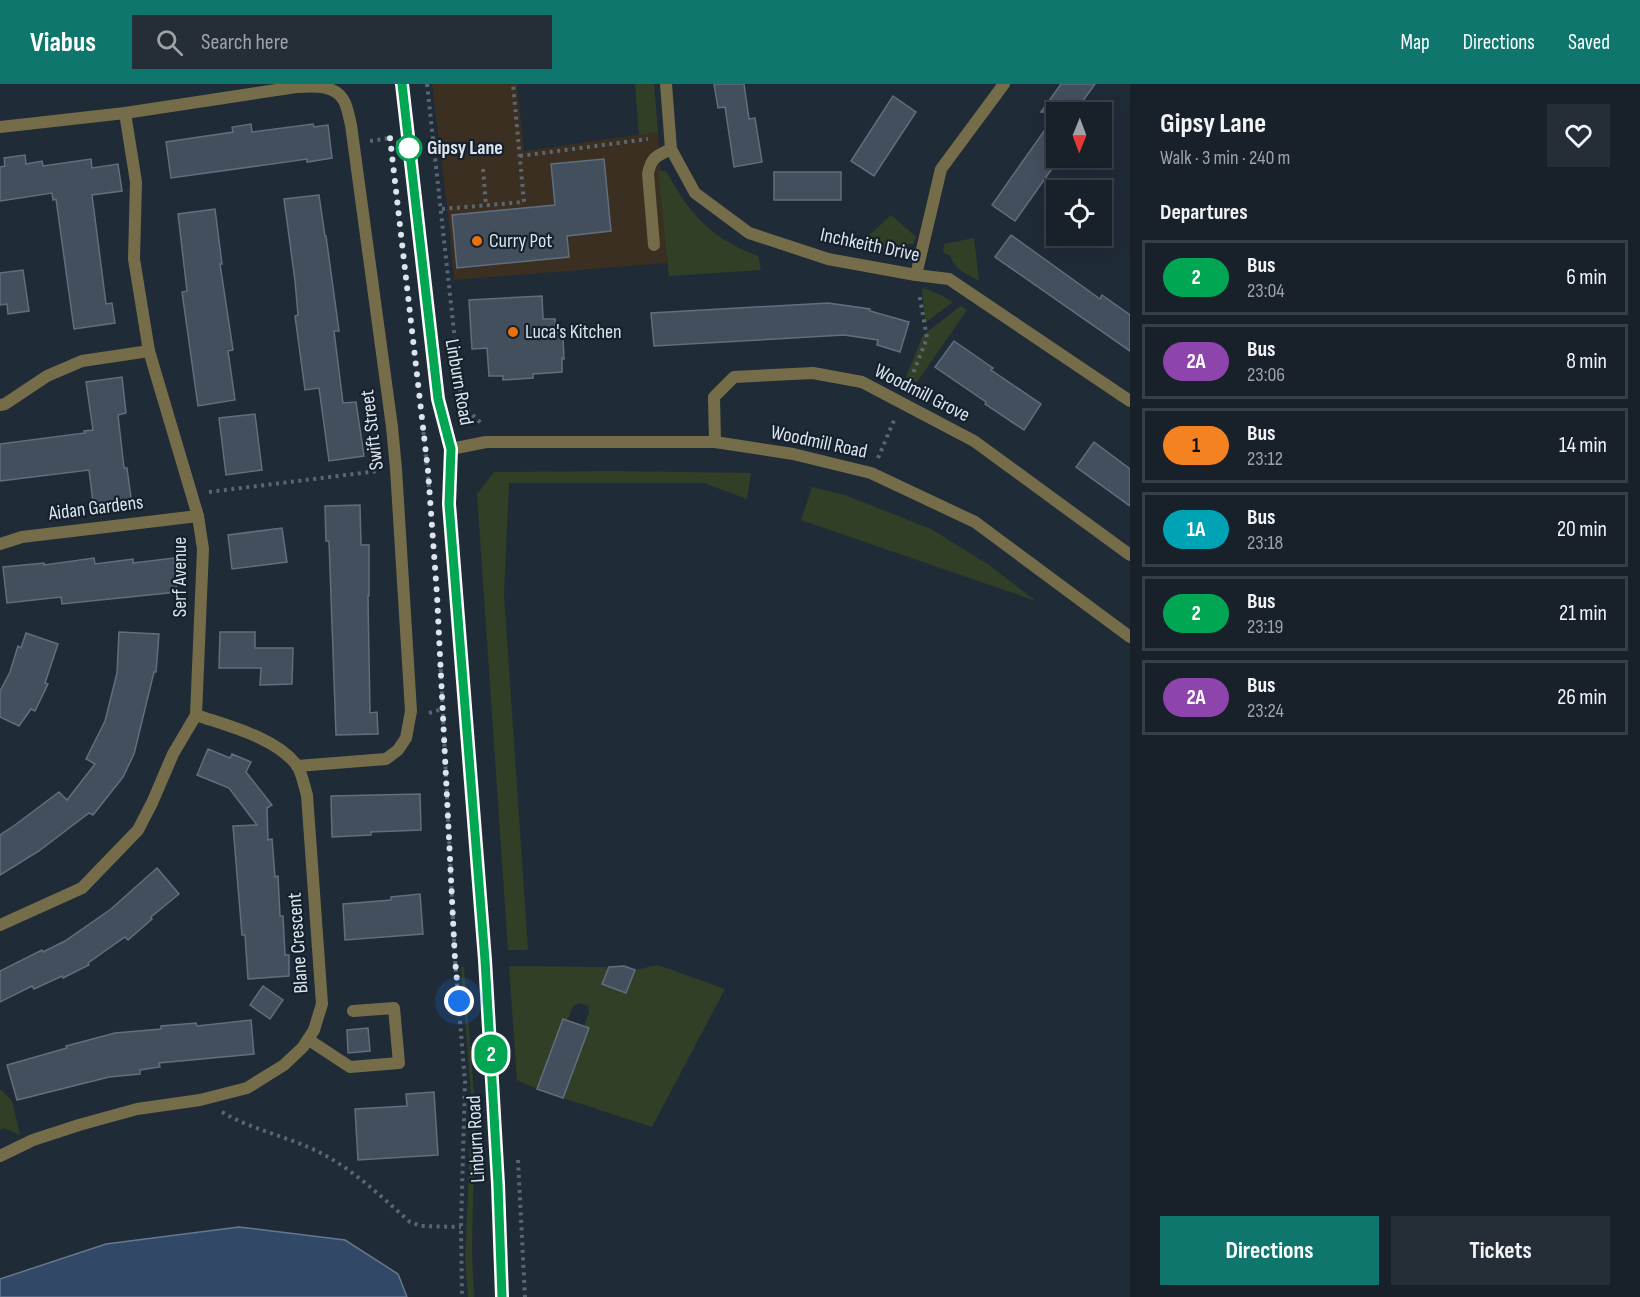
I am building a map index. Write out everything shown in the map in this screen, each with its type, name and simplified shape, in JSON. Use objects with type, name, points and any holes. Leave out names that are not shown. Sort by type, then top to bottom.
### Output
[{"type":"street","name":"Linburn Road","points":[[402,84],[438,399],[451,449],[449,504],[485,960],[502,1297]]},
{"type":"street","name":"Inchkeith Drive","points":[[666,84],[670,143],[695,193],[749,233],[828,259],[949,279],[1130,402]]},
{"type":"street","points":[[915,275],[941,169],[1004,84]]},
{"type":"street","name":"Swift Street","points":[[0,127],[125,113],[316,86],[331,89],[344,100],[351,125],[392,427],[411,711],[406,738],[398,750],[386,759],[297,766]]},
{"type":"street","name":"Serf Avenue","points":[[0,925],[82,888],[138,830],[173,754],[196,715],[204,549],[198,516],[149,351],[134,259],[136,182],[125,113]]},
{"type":"street","points":[[654,245],[648,174],[650,164],[670,143]]},
{"type":"street","points":[[0,405],[47,376],[82,361],[149,351]]},
{"type":"street","name":"Woodmill Grove","points":[[715,442],[714,397],[734,377],[813,373],[862,382],[974,441],[1130,555]]},
{"type":"street","name":"Woodmill Road","points":[[451,449],[486,442],[715,442],[794,454],[871,473],[975,522],[1130,637]]},
{"type":"street","name":"Aidan Gardens","points":[[0,544],[22,537],[198,516]]},
{"type":"street","name":"Blane Crescent","points":[[0,1156],[33,1140],[89,1122],[137,1109],[200,1100],[247,1088],[284,1065],[309,1040],[314,1030],[322,1004],[307,795],[297,766],[276,747],[249,734],[196,715]]},
{"type":"street","points":[[309,1040],[350,1067],[399,1063],[394,1008],[353,1011]]},
{"type":"path","points":[[427,84],[462,405],[485,426],[486,442]]},
{"type":"path","points":[[442,209],[524,202],[513,84]]},
{"type":"path","points":[[388,128],[390,138]]},
{"type":"path","points":[[520,156],[670,143]]},
{"type":"path","points":[[483,169],[486,205]]},
{"type":"path","points":[[871,473],[902,403],[927,338],[915,275]]},
{"type":"path","points":[[421,411],[429,493]]},
{"type":"path","points":[[190,495],[396,469]]},
{"type":"path","points":[[440,652],[455,960],[465,1082],[461,1227],[462,1297]]},
{"type":"path","points":[[200,1100],[237,1121],[310,1148],[353,1173],[410,1222],[421,1226],[461,1227]]},
{"type":"shaded area","points":[[432,84],[517,84],[524,151],[658,132],[667,263],[454,280]]},
{"type":"green space","points":[[635,84],[654,84],[658,132],[639,135]]},
{"type":"green space","points":[[658,171],[666,171],[684,200],[703,223],[727,242],[758,256],[761,270],[669,276]]},
{"type":"green space","points":[[891,215],[916,237],[913,244],[884,249],[856,245],[873,232]]},
{"type":"green space","points":[[974,238],[979,281],[958,268],[950,256],[943,252],[944,244]]},
{"type":"green space","points":[[922,288],[953,302],[925,323]]},
{"type":"green space","points":[[961,306],[967,310],[917,382],[906,377],[923,335]]},
{"type":"green space","points":[[494,472],[751,473],[747,499],[704,483],[509,483],[504,594],[528,950],[508,950],[477,494]]},
{"type":"green space","points":[[812,487],[845,495],[931,529],[989,565],[1036,601],[801,520]]},
{"type":"green space","points":[[658,965],[725,989],[652,1127],[563,1098],[588,1029],[584,1027],[589,1012],[588,1006],[579,1003],[573,1006],[567,1021],[563,1019],[537,1089],[517,1080],[509,966],[609,967],[602,984],[626,993],[635,970]]},
{"type":"green space","points":[[461,967],[464,967],[475,1108],[472,1250],[474,1297],[468,1297],[465,1258],[472,1107]]},
{"type":"green space","points":[[0,1089],[12,1101],[20,1135],[4,1128],[0,1130]]},
{"type":"water","points":[[239,1227],[345,1240],[398,1274],[407,1297],[0,1297],[0,1279],[106,1244]]},
{"type":"building","points":[[714,84],[744,84],[749,119],[755,118],[762,162],[734,167],[725,107],[718,108]]},
{"type":"building","points":[[1061,84],[1095,84],[1082,102],[1048,102]]},
{"type":"building","points":[[893,96],[916,112],[874,176],[851,161]]},
{"type":"building","points":[[251,124],[252,132],[313,124],[314,127],[328,125],[332,158],[307,162],[307,159],[171,178],[166,142],[233,132],[232,127]]},
{"type":"building","points":[[1046,128],[1046,168],[1052,168],[1015,221],[992,205]]},
{"type":"building","points":[[25,155],[26,164],[42,161],[43,166],[91,159],[92,168],[118,164],[122,191],[92,195],[106,304],[112,303],[115,323],[74,329],[56,199],[53,200],[52,193],[0,201],[0,167],[5,166],[4,158]]},
{"type":"building","points":[[604,159],[611,231],[567,236],[569,257],[457,268],[452,215],[555,205],[551,164]]},
{"type":"building","points":[[774,172],[841,172],[841,200],[774,200]]},
{"type":"building","points":[[319,195],[339,331],[334,331],[343,403],[356,402],[364,456],[329,461],[319,388],[305,390],[295,316],[298,315],[295,281],[284,199]]},
{"type":"building","points":[[215,209],[222,264],[220,264],[233,350],[228,351],[235,400],[198,406],[182,292],[187,291],[178,214]]},
{"type":"building","points":[[1011,235],[1100,299],[1102,295],[1130,315],[1130,351],[995,257]]},
{"type":"building","points":[[23,270],[29,311],[8,314],[7,304],[0,305],[0,273]]},
{"type":"building","name":"Luca's Kitchen","points":[[542,296],[543,319],[555,319],[556,332],[560,332],[560,336],[563,337],[562,372],[533,374],[533,378],[503,380],[503,376],[489,376],[487,348],[472,349],[469,300]]},
{"type":"building","points":[[828,303],[870,309],[870,311],[909,322],[900,352],[877,345],[878,340],[844,335],[654,346],[651,313]]},
{"type":"building","points":[[954,341],[1041,404],[1024,430],[935,367]]},
{"type":"building","points":[[122,377],[126,413],[118,415],[124,468],[127,468],[132,505],[94,510],[89,470],[0,481],[0,444],[93,430],[86,382]]},
{"type":"building","points":[[255,414],[262,470],[226,475],[219,418]]},
{"type":"building","points":[[1094,442],[1130,469],[1130,506],[1076,467]]},
{"type":"building","points":[[360,505],[361,545],[369,545],[370,713],[377,712],[378,734],[336,735],[329,541],[326,541],[325,506]]},
{"type":"building","points":[[282,528],[287,562],[232,569],[228,535]]},
{"type":"building","points":[[94,558],[95,564],[133,559],[133,563],[174,558],[177,592],[62,604],[61,597],[7,603],[3,567],[44,563],[44,565]]},
{"type":"building","points":[[119,632],[159,634],[156,672],[154,672],[134,754],[123,777],[93,815],[89,813],[39,851],[0,875],[0,835],[59,792],[67,800],[95,764],[86,759],[105,721],[117,673]]},
{"type":"building","points":[[220,632],[255,632],[255,648],[293,648],[292,684],[260,685],[261,668],[219,668]]},
{"type":"building","points":[[26,633],[58,644],[45,683],[48,684],[35,711],[31,709],[19,726],[0,717],[0,691],[10,672],[18,646],[21,648]]},
{"type":"building","points":[[208,749],[230,758],[232,754],[251,762],[246,772],[272,805],[267,808],[268,840],[272,839],[275,877],[278,876],[280,916],[283,916],[285,955],[289,955],[289,976],[248,979],[233,826],[257,825],[229,788],[197,775]]},
{"type":"building","points":[[420,794],[421,830],[371,832],[371,835],[332,837],[331,796]]},
{"type":"building","points":[[157,868],[179,894],[128,940],[125,937],[88,963],[89,965],[63,978],[62,976],[34,989],[32,986],[0,1002],[0,971],[65,941],[111,909]]},
{"type":"building","points":[[420,894],[423,934],[345,940],[343,904],[391,900],[391,897]]},
{"type":"building","points":[[624,966],[635,970],[626,993],[602,984],[609,967]]},
{"type":"building","points":[[263,986],[283,1000],[270,1019],[250,1005]]},
{"type":"building","points":[[563,1019],[589,1028],[563,1098],[537,1089]]},
{"type":"building","points":[[251,1020],[254,1054],[159,1063],[160,1067],[140,1070],[140,1074],[109,1077],[17,1100],[7,1065],[115,1033],[161,1029],[161,1026],[196,1023],[197,1026]]},
{"type":"building","points":[[368,1028],[370,1051],[348,1053],[347,1030]]},
{"type":"building","points":[[434,1092],[438,1155],[358,1160],[355,1109],[407,1106],[406,1094]]},
{"type":"bus line","name":"2","points":[[402,84],[438,399],[451,449],[449,504],[485,960],[502,1297]]},
{"type":"place","name":"Gipsy Lane","points":[[409,148]]},
{"type":"place","name":"Curry Pot","points":[[477,241]]},
{"type":"place","name":"Luca's Kitchen","points":[[513,332]]},
{"type":"route","points":[[409,148],[390,138],[428,471],[459,1001]]}]
